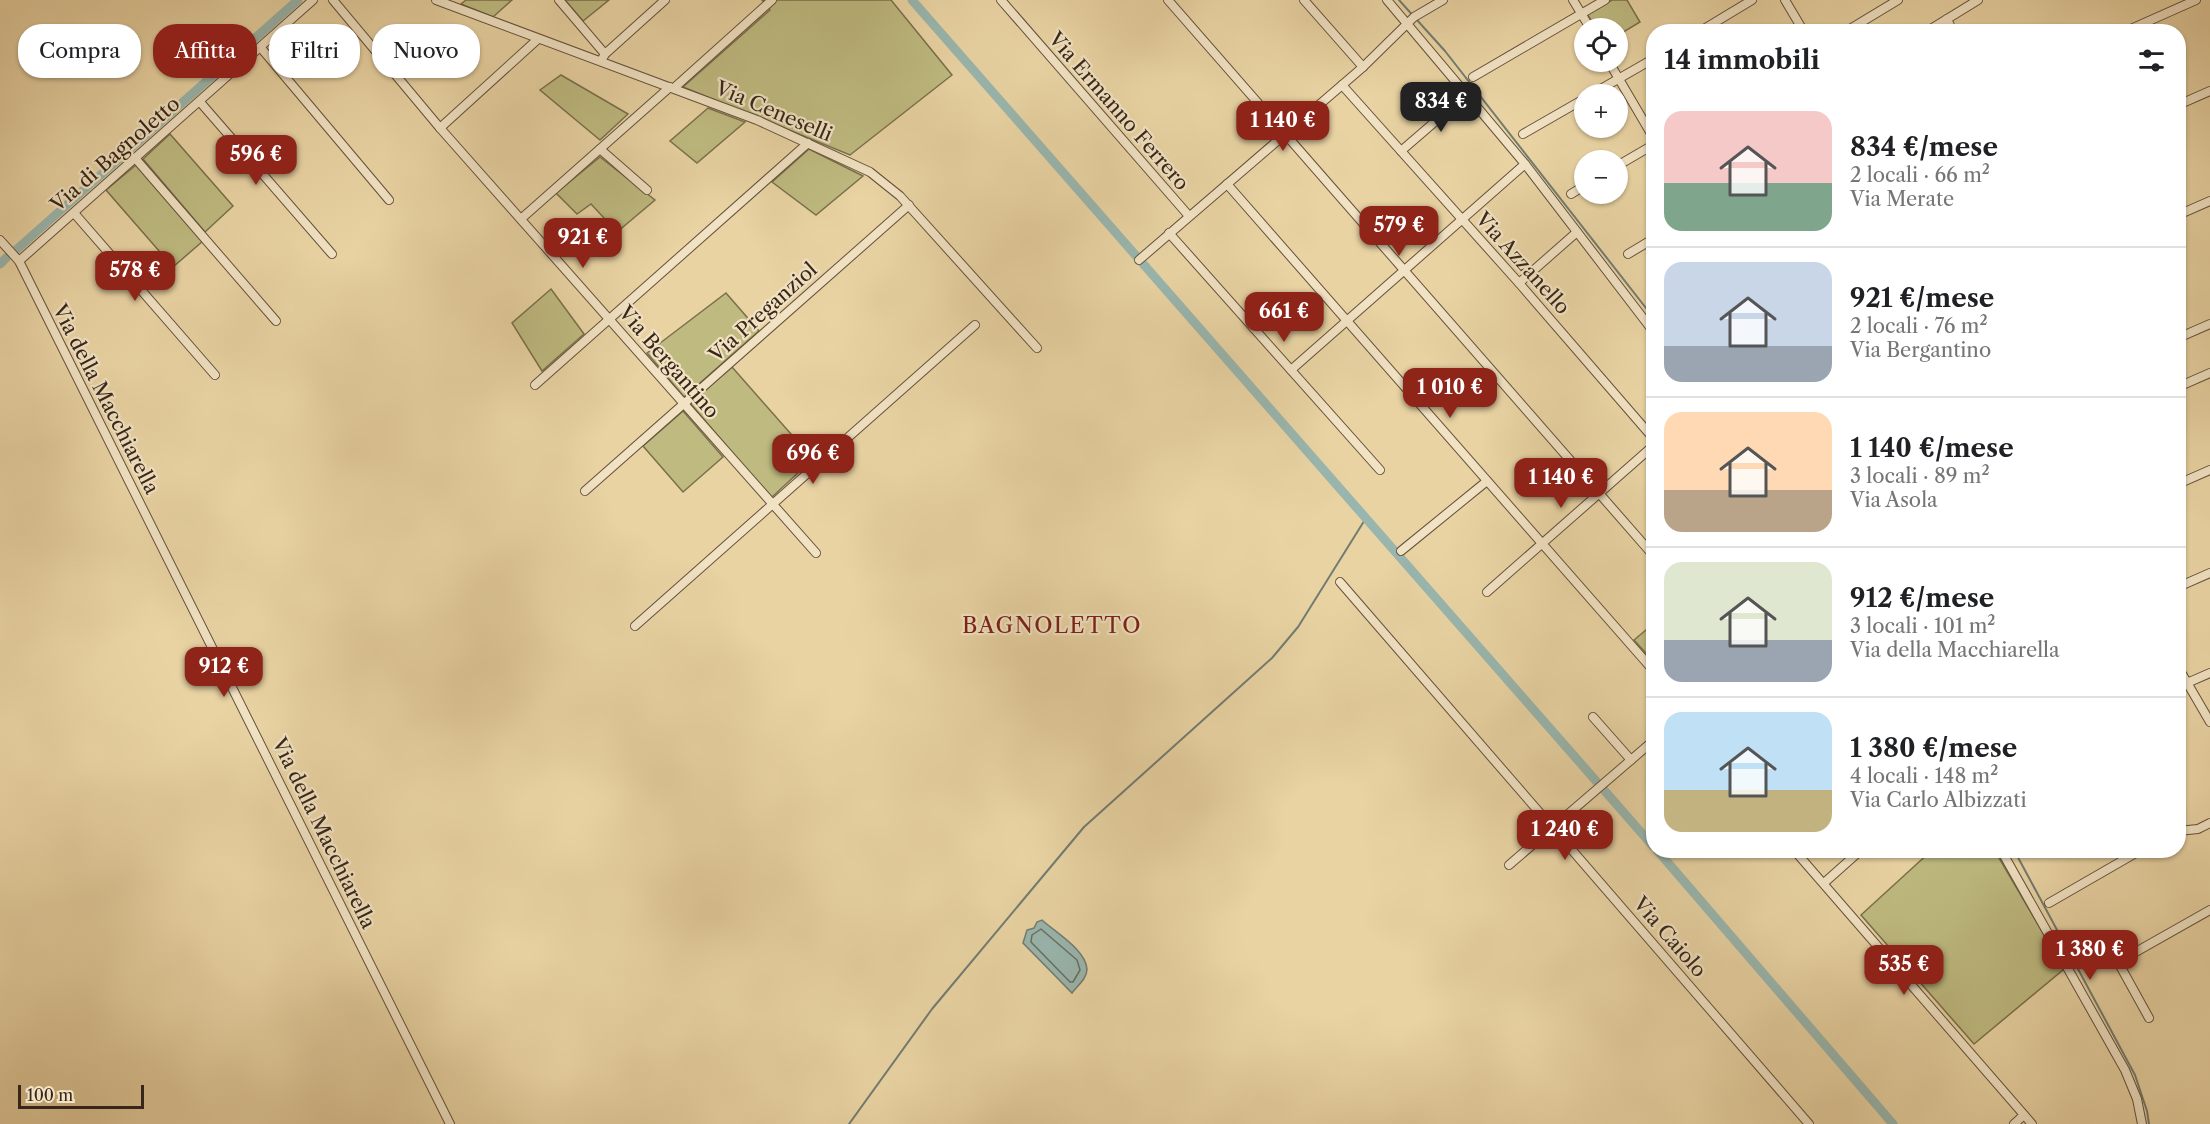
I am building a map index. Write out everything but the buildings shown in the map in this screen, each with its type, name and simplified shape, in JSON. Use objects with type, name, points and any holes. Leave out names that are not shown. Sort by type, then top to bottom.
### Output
[{"type":"street","name":"Via di Bagnoletto","points":[[19,261],[313,0]]},
{"type":"street","name":"Via Bergantino","points":[[333,0],[440,128],[816,553]]},
{"type":"street","name":"Via Ceneselli","points":[[436,0],[538,39],[603,58],[672,88],[738,111],[876,176],[909,205],[1037,348]]},
{"type":"street","points":[[559,0],[603,58],[665,0]]},
{"type":"street","points":[[522,218],[772,0]]},
{"type":"street","name":"Via Ermanno Ferrero","points":[[1001,0],[1189,216]]},
{"type":"street","points":[[1168,0],[1646,547]]},
{"type":"street","points":[[1304,0],[1363,67]]},
{"type":"street","points":[[1388,0],[1525,165],[1646,322]]},
{"type":"street","points":[[1139,260],[1363,67],[1422,11],[1443,0]]},
{"type":"street","points":[[1573,0],[1584,18]]},
{"type":"street","points":[[1473,77],[1605,0]]},
{"type":"street","points":[[1712,24],[1752,0]]},
{"type":"street","points":[[1785,0],[1799,24]]},
{"type":"street","points":[[1858,24],[1898,0]]},
{"type":"street","points":[[1939,24],[1978,0]]},
{"type":"street","points":[[2142,24],[2196,0]]},
{"type":"street","points":[[1947,19],[1949,24]]},
{"type":"street","points":[[440,128],[538,39]]},
{"type":"street","points":[[261,48],[389,200]]},
{"type":"street","points":[[1610,84],[1646,63]]},
{"type":"street","points":[[1615,72],[1646,125]]},
{"type":"street","name":"Via Azzanello","points":[[1342,85],[1519,282],[1646,430]]},
{"type":"street","points":[[2186,102],[2210,91]]},
{"type":"street","points":[[1401,151],[1466,95]]},
{"type":"street","points":[[200,102],[332,254]]},
{"type":"street","points":[[1523,134],[1574,105]]},
{"type":"street","points":[[535,385],[808,143]]},
{"type":"street","points":[[600,149],[647,190]]},
{"type":"street","points":[[1628,160],[1646,149]]},
{"type":"street","points":[[135,158],[276,321]]},
{"type":"street","points":[[1291,370],[1525,165]]},
{"type":"street","points":[[1227,184],[1646,662]]},
{"type":"street","points":[[2186,212],[2210,201]]},
{"type":"street","name":"Via Preganziol","points":[[585,491],[909,205]]},
{"type":"street","points":[[74,213],[215,375]]},
{"type":"street","points":[[1519,282],[1577,232]]},
{"type":"street","points":[[1169,233],[1380,471]]},
{"type":"street","name":"Via della Macchiarella","points":[[1,243],[19,261],[450,1124]]},
{"type":"street","points":[[1628,254],[1646,243]]},
{"type":"street","points":[[2186,334],[2210,324]]},
{"type":"street","points":[[635,626],[975,325]]},
{"type":"street","points":[[2186,383],[2210,372]]},
{"type":"street","points":[[1487,592],[1646,452]]},
{"type":"street","points":[[2186,480],[2210,470]]},
{"type":"street","points":[[1401,551],[1487,481]]},
{"type":"street","points":[[2186,584],[2210,573]]},
{"type":"street","name":"Via Caiolo","points":[[1340,582],[1809,1124]]},
{"type":"street","points":[[2210,673],[2187,683],[2210,722]]},
{"type":"street","points":[[1593,717],[1631,760]]},
{"type":"street","points":[[1509,865],[1646,747]]},
{"type":"street","points":[[2186,830],[2198,829],[2210,823]]},
{"type":"street","points":[[1801,858],[2032,1124]]},
{"type":"street","points":[[1824,884],[1852,858]]},
{"type":"street","points":[[2006,858],[2125,1070],[2139,1104],[2142,1124]]},
{"type":"street","points":[[2049,903],[2126,858]]},
{"type":"street","points":[[2149,1018],[2118,962],[2210,910]]},
{"type":"street","points":[[2014,1124],[2024,1115]]},
{"type":"shaded area","points":[[466,0],[512,0],[493,17],[461,4]]},
{"type":"shaded area","points":[[565,0],[609,0],[583,21]]},
{"type":"shaded area","points":[[762,0],[891,0],[952,75],[850,155],[683,87],[770,10]]},
{"type":"shaded area","points":[[1612,0],[1627,0],[1640,22],[1628,29],[1628,18],[1590,18],[1587,14]]},
{"type":"shaded area","points":[[561,75],[628,114],[600,140],[540,90]]},
{"type":"shaded area","points":[[708,108],[745,122],[697,163],[670,141]]},
{"type":"shaded area","points":[[170,134],[233,206],[205,232],[143,159]]},
{"type":"shaded area","points":[[809,149],[863,176],[816,215],[772,182]]},
{"type":"shaded area","points":[[600,157],[655,200],[617,232],[591,204],[577,214],[556,193]]},
{"type":"shaded area","points":[[136,165],[203,241],[173,267],[106,190]]},
{"type":"shaded area","points":[[551,289],[584,334],[542,371],[512,323]]},
{"type":"shaded area","points":[[726,293],[759,331],[684,397],[647,353]]},
{"type":"shaded area","points":[[732,367],[813,459],[771,498],[690,403]]},
{"type":"shaded area","points":[[683,411],[723,457],[683,492],[643,446]]},
{"type":"shaded area","points":[[1646,630],[1646,653],[1634,640]]},
{"type":"shaded area","points":[[1923,858],[1999,858],[2064,969],[1974,1044],[1861,915]]},
{"type":"water","points":[[1042,920],[1076,948],[1085,962],[1087,969],[1085,976],[1072,993],[1023,943],[1027,930],[1034,928],[1037,922]]},
{"type":"waterway","points":[[16,250],[298,0]]},
{"type":"waterway","points":[[912,0],[1646,838]]},
{"type":"waterway","points":[[1399,0],[1445,51],[1646,308]]},
{"type":"waterway","points":[[0,264],[6,258]]},
{"type":"waterway","points":[[849,1124],[932,1009],[1084,827],[1272,658],[1298,627],[1366,518]]},
{"type":"waterway","points":[[1664,858],[1893,1124]]},
{"type":"waterway","points":[[2018,858],[2135,1075],[2149,1124]]},
{"type":"district","name":"BAGNOLETTO","points":[[1052,625]]}]
